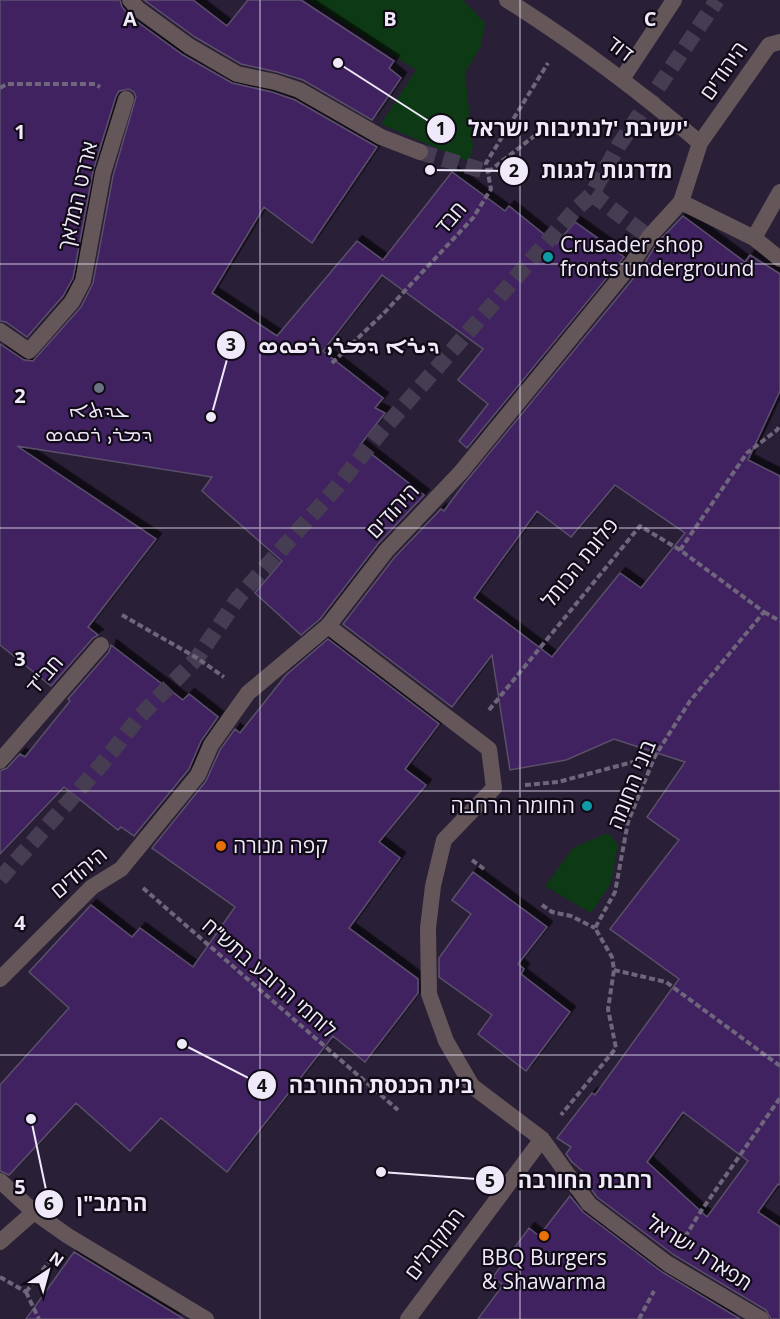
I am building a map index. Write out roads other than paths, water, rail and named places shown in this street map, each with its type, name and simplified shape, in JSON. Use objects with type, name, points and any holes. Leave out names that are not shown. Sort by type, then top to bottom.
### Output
[{"type":"street","points":[[130,0],[138,9],[189,46],[237,74],[276,82],[299,90],[381,136],[420,152]]},
{"type":"street","name":"דוד","points":[[507,0],[565,36],[700,143]]},
{"type":"street","points":[[622,79],[674,0]]},
{"type":"street","name":"היהודים","points":[[0,980],[92,887],[121,869],[198,775],[211,745],[248,693],[328,626],[386,551],[461,472],[650,237],[681,202],[700,143],[769,45],[780,42]]},
{"type":"street","name":"אררט המלאך","points":[[0,331],[29,351],[72,302],[82,281],[103,173],[126,99]]},
{"type":"street","points":[[754,238],[780,192]]},
{"type":"street","points":[[681,202],[754,238],[780,259]]},
{"type":"street","name":"תפארת ישראל","points":[[328,626],[489,749],[494,788],[444,840],[433,886],[428,928],[429,994],[446,1041],[472,1086],[542,1139],[589,1203],[668,1264],[761,1319]]},
{"type":"street","name":"חב\"ד","points":[[0,761],[100,645]]},
{"type":"street","name":"המקובלים","points":[[408,1319],[542,1139]]},
{"type":"street","points":[[0,1181],[34,1212],[68,1236],[206,1319]]},
{"type":"street","points":[[0,1242],[34,1212]]},
{"type":"tunnel","points":[[0,879],[102,764],[140,716],[197,658],[238,598],[336,488],[379,434],[574,211],[592,194],[619,145],[717,0]]},
{"type":"tunnel","points":[[420,152],[488,172]]},
{"type":"tunnel","points":[[592,194],[649,237]]},
{"type":"place","name":"ישיבת 'לנתיבות ישראל'","points":[[338,63]]},
{"type":"place","name":"מדרגות לגגות","points":[[430,170]]},
{"type":"place","name":"Crusader shop fronts underground","points":[[548,257]]},
{"type":"place","name":"ܥܕܬܐ ܕܡܪܝ ܪܩܘܣ","points":[[99,388]]},
{"type":"place","name":"ܕܝܪܐ ܕܡܪܝ ܪܩܘܣ","points":[[211,417]]},
{"type":"place","name":"החומה הרחבה","points":[[587,806]]},
{"type":"place","name":"קפה מנורה","points":[[221,846]]},
{"type":"place","name":"בית הכנסת החורבה","points":[[182,1044]]},
{"type":"place","name":"הרמב\"ן","points":[[31,1119]]},
{"type":"place","name":"רחבת החורבה","points":[[381,1172]]},
{"type":"place","name":"BBQ Burgers & Shawarma","points":[[544,1236]]}]
